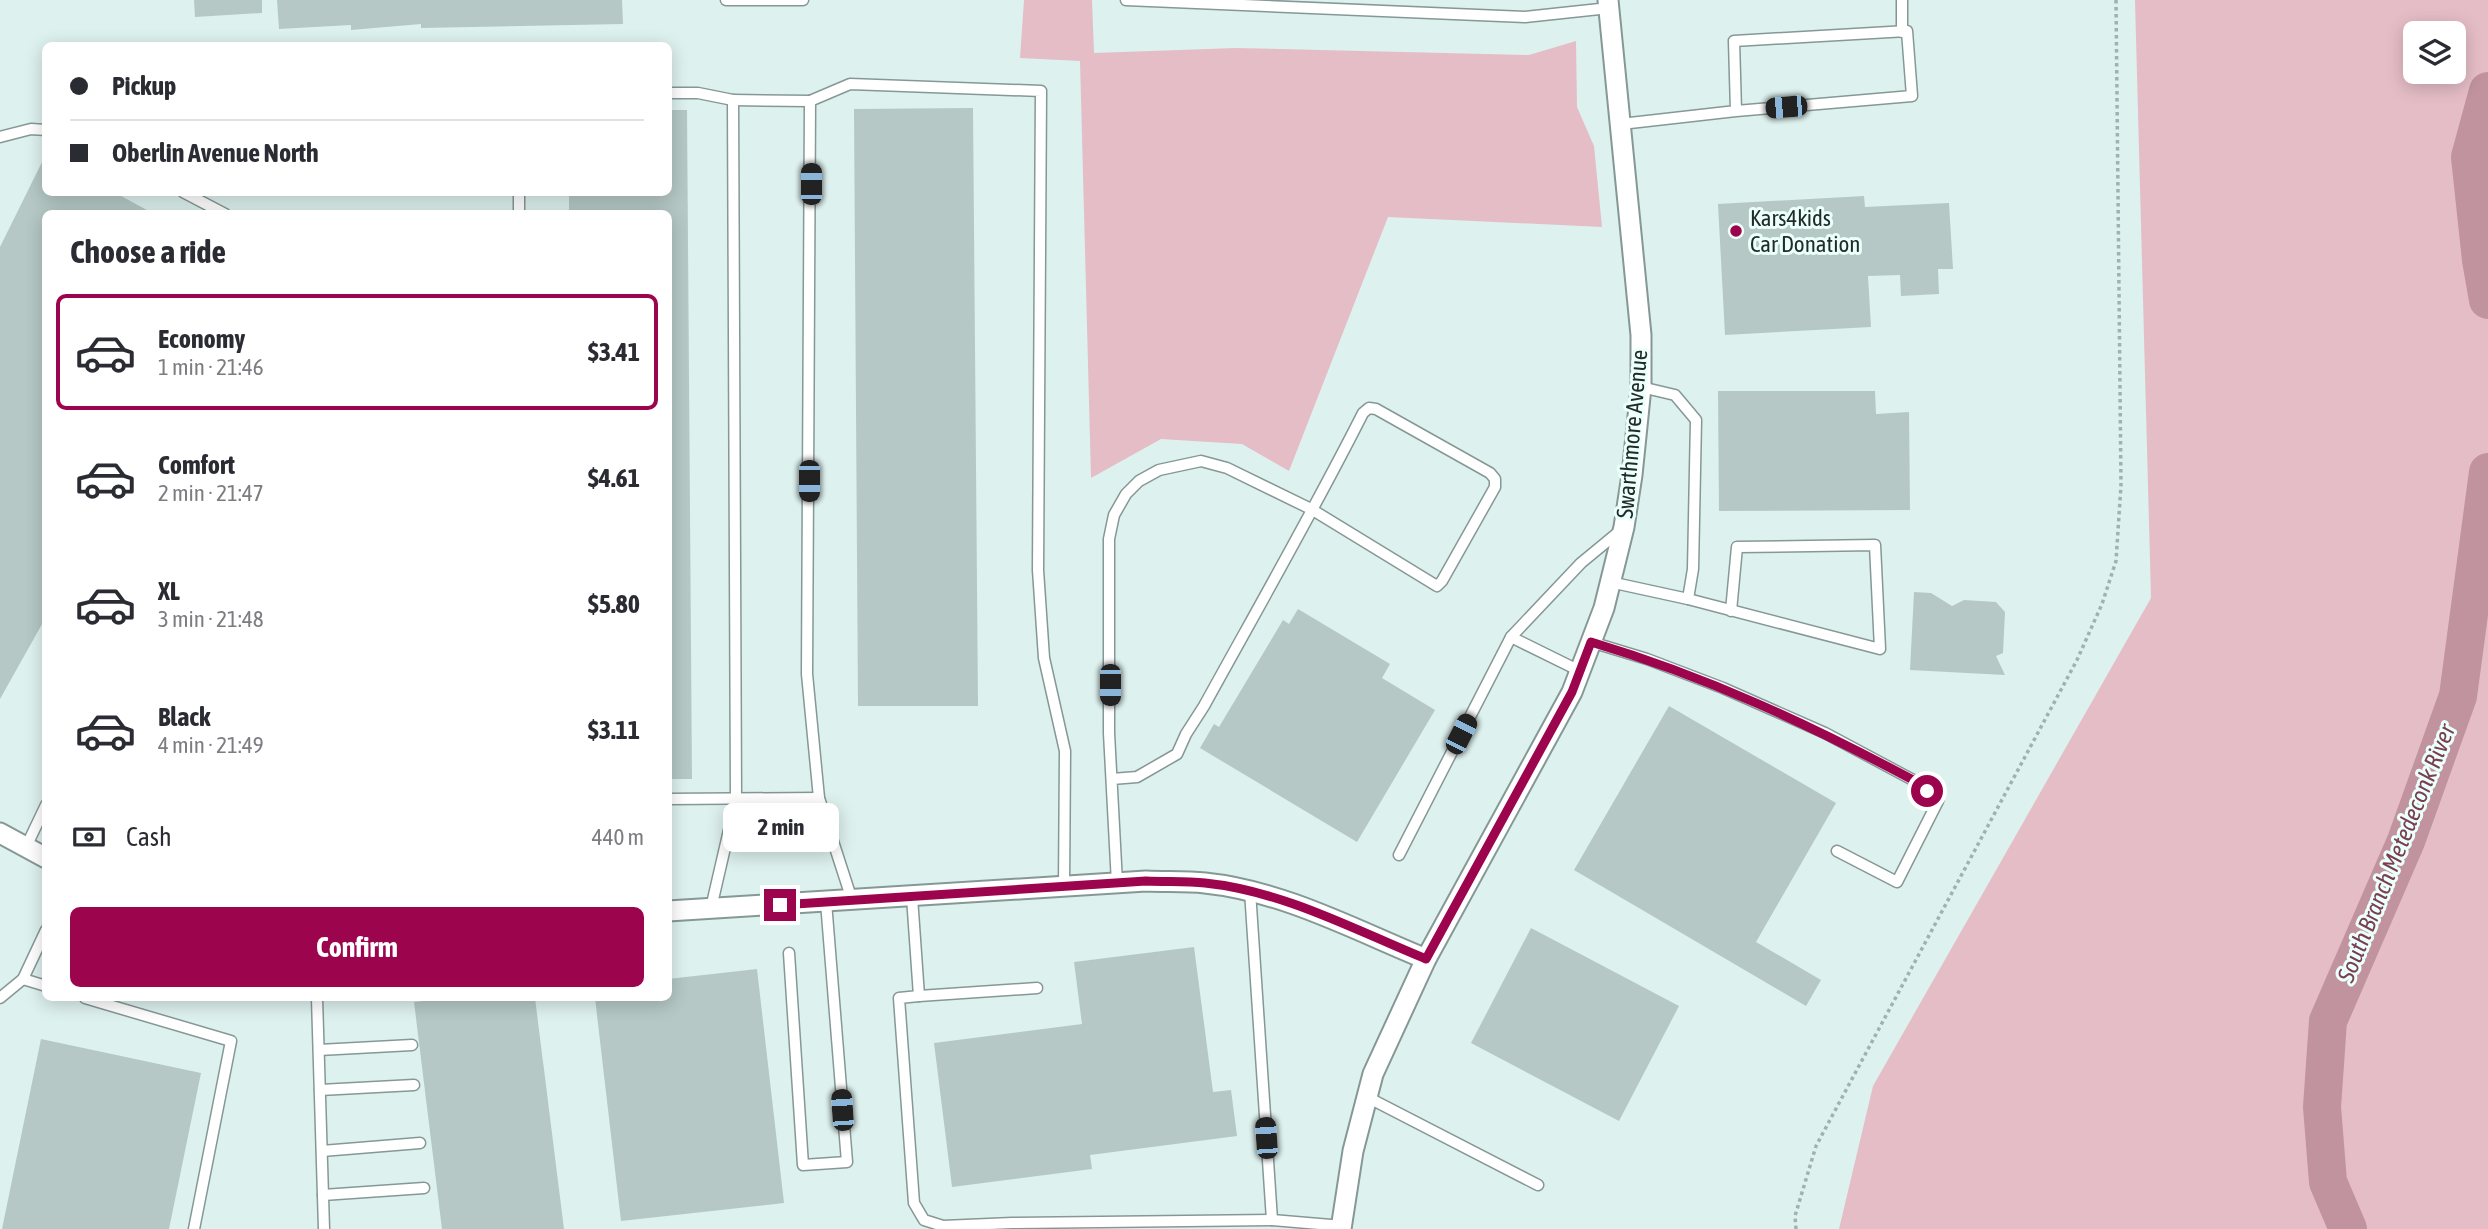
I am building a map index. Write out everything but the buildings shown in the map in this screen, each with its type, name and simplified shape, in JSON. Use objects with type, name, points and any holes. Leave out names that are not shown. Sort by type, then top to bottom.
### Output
[{"type":"street","name":"Swarthmore Avenue","points":[[1343,1228],[1353,1151],[1373,1074],[1426,959],[1572,692],[1604,608],[1624,527],[1641,387],[1641,335],[1609,4]]},
{"type":"street","points":[[0,833],[42,856]]},
{"type":"street","points":[[672,911],[1146,881],[1206,883],[1250,891],[1295,904],[1426,959]]},
{"type":"lane","points":[[726,0],[803,0]]},
{"type":"lane","points":[[1126,0],[1525,17],[1609,4]]},
{"type":"lane","points":[[1902,0],[1902,32]]},
{"type":"lane","points":[[1621,124],[1912,96],[1907,31],[1734,41],[1736,111]]},
{"type":"lane","points":[[672,93],[698,93],[733,100],[810,102],[850,84],[1041,91],[1038,570],[1044,659],[1065,751],[1064,887]]},
{"type":"lane","points":[[711,908],[736,800],[733,100]]},
{"type":"lane","points":[[810,102],[807,674],[819,798],[852,901]]},
{"type":"lane","points":[[0,137],[31,129],[42,130]]},
{"type":"lane","points":[[191,196],[217,210]]},
{"type":"lane","points":[[1641,387],[1675,395],[1696,419],[1693,569],[1688,599]]},
{"type":"lane","points":[[1112,779],[1138,777],[1177,754],[1311,509],[1363,413],[1369,408],[1376,408],[1421,433],[1496,479],[1494,487],[1437,586],[1311,509],[1227,468],[1201,461],[1159,470],[1139,481],[1126,494],[1114,515],[1109,538],[1109,733],[1117,883]]},
{"type":"lane","points":[[1399,855],[1511,636],[1581,563],[1624,527]]},
{"type":"lane","points":[[1610,582],[1688,599],[1731,611],[1880,649],[1875,545],[1737,547],[1731,611]]},
{"type":"lane","points":[[1511,636],[1580,671]]},
{"type":"lane","points":[[1591,642],[1660,664],[1804,723],[1915,781],[1938,801],[1897,882],[1837,851]]},
{"type":"lane","points":[[672,799],[819,798]]},
{"type":"lane","points":[[26,847],[42,813]]},
{"type":"lane","points":[[1250,891],[1272,1220]]},
{"type":"lane","points":[[912,897],[919,996]]},
{"type":"lane","points":[[789,953],[803,1165],[846,1161],[826,902]]},
{"type":"lane","points":[[0,998],[23,979],[42,939]]},
{"type":"lane","points":[[23,979],[42,985]]},
{"type":"lane","points":[[1037,988],[899,998],[914,1203],[924,1220],[943,1226],[1272,1220],[1343,1228]]},
{"type":"lane","points":[[95,1001],[231,1041],[194,1229]]},
{"type":"lane","points":[[317,1001],[324,1229]]},
{"type":"lane","points":[[319,1049],[412,1045]]},
{"type":"lane","points":[[320,1090],[414,1085]]},
{"type":"lane","points":[[1367,1097],[1538,1185]]},
{"type":"lane","points":[[322,1151],[420,1143]]},
{"type":"lane","points":[[323,1195],[424,1188]]},
{"type":"path","points":[[1796,1229],[1795,1216],[1816,1146],[2077,660],[2102,604],[2116,561],[2121,485],[2116,0]]},
{"type":"shaded area","points":[[1024,0],[1092,0],[1094,53],[1236,48],[1529,55],[1576,41],[1577,107],[1594,146],[1602,227],[1388,217],[1289,471],[1242,444],[1161,439],[1091,478],[1080,61],[1020,58]]},
{"type":"shaded area","points":[[2135,0],[2488,0],[2488,1229],[1839,1229],[1873,1086],[2151,598]]},
{"type":"waterway","name":"South Branch Metedeconk River","points":[[2488,91],[2470,157],[2488,300]]},
{"type":"waterway","name":"South Branch Metedeconk River","points":[[2348,1229],[2328,1182],[2322,1107],[2328,1021],[2406,841],[2458,696],[2488,472]]},
{"type":"place","name":"Kars4kids Car Donation","points":[[1736,231]]},
{"type":"route","points":[[780,905],[1146,881],[1206,883],[1250,891],[1295,904],[1426,959],[1572,692],[1591,642],[1647,659],[1761,704],[1825,733],[1915,781],[1927,791]]}]
